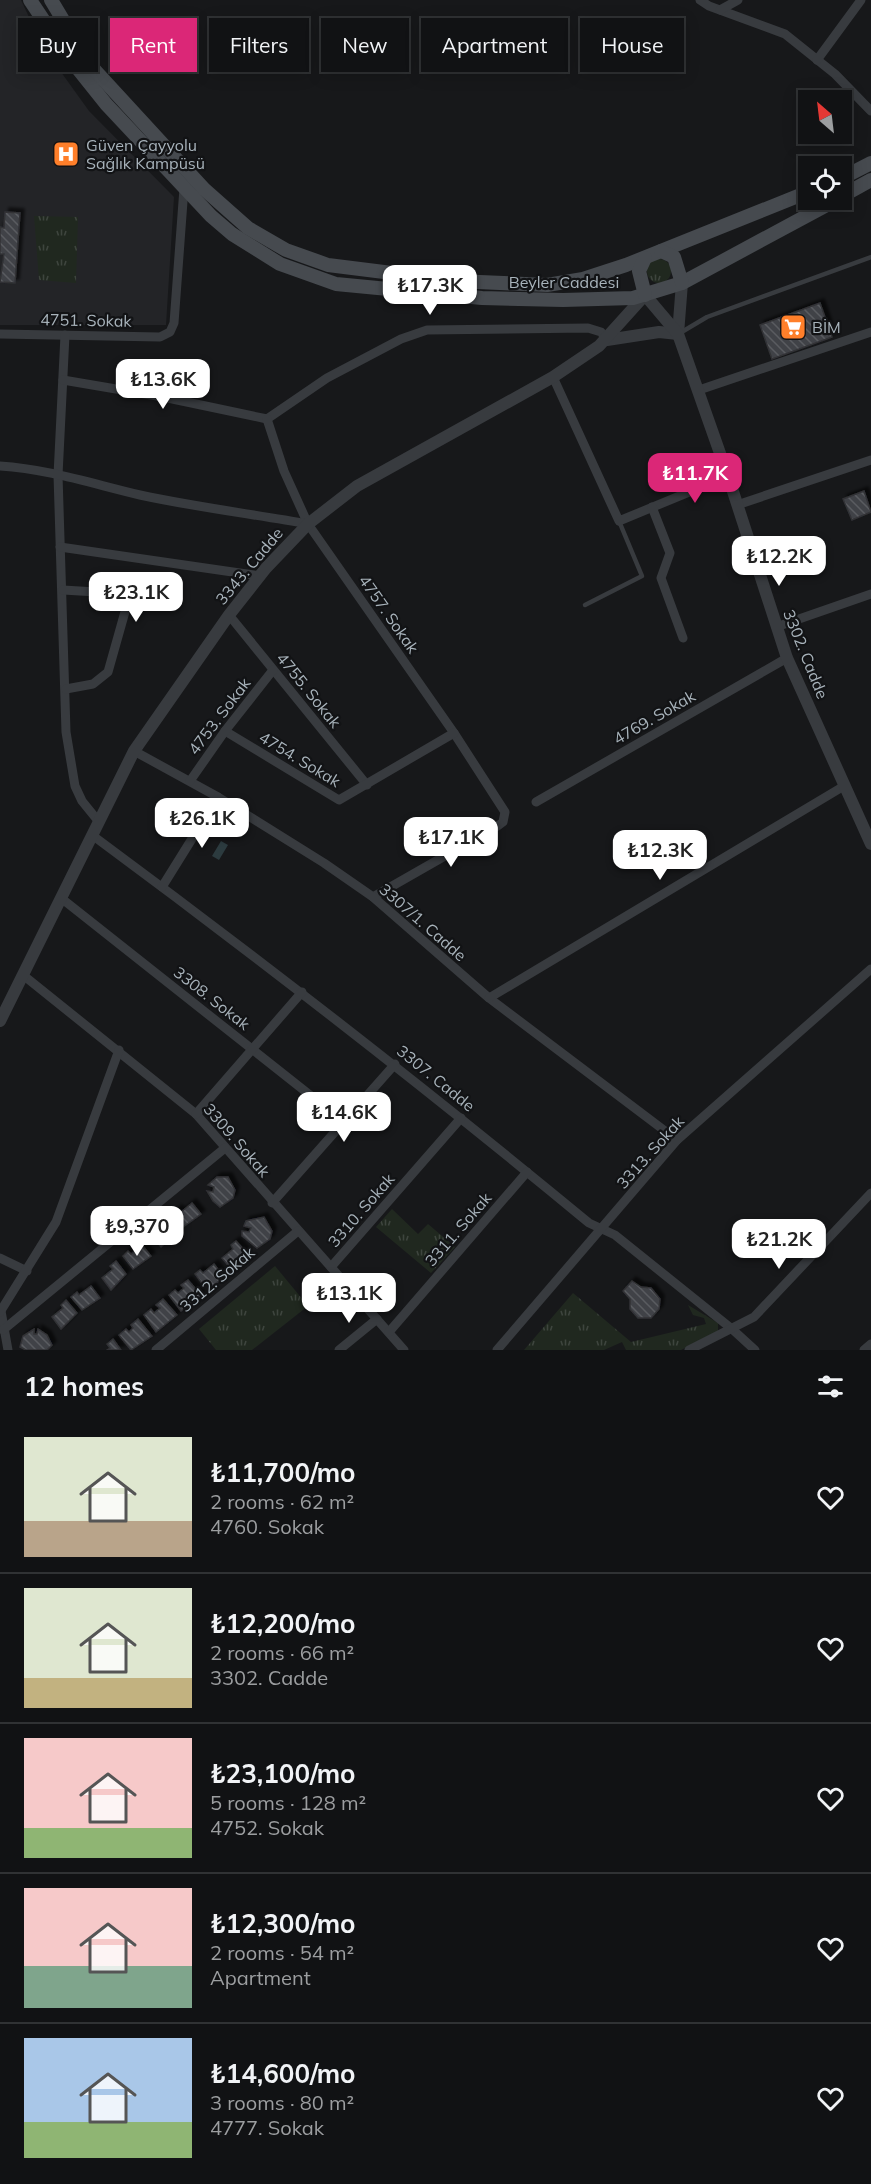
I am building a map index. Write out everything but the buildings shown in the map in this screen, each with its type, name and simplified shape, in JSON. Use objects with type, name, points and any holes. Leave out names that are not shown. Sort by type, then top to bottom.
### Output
[{"type":"main road","name":"Beyler Caddesi","points":[[30,0],[92,87],[184,188],[225,228],[280,264],[336,284],[482,298],[619,299],[645,295],[682,283],[817,210]]},
{"type":"main road","name":"Beyler Caddesi","points":[[51,0],[90,64],[204,189],[248,228],[286,250],[342,269],[411,277],[547,285],[583,279],[645,258],[798,196]]},
{"type":"main road","points":[[852,173],[871,163]]},
{"type":"main road","points":[[852,190],[871,180]]},
{"type":"main road","points":[[661,251],[674,257],[682,283]]},
{"type":"main road","points":[[645,258],[639,266],[645,295]]},
{"type":"street","points":[[700,0],[720,10],[785,34],[817,60],[871,111]]},
{"type":"street","points":[[720,10],[738,0]]},
{"type":"street","points":[[817,60],[861,0]]},
{"type":"street","name":"4751. Sokak","points":[[0,334],[160,337],[170,332],[174,323],[184,188]]},
{"type":"street","name":"3302. Cadde","points":[[678,334],[682,283]]},
{"type":"street","name":"3302. Cadde","points":[[645,295],[678,334],[738,505],[787,658],[871,844]]},
{"type":"street","name":"3343. Cadde","points":[[0,1021],[134,751],[229,615],[260,576],[308,524],[357,486],[553,376],[608,340],[645,295]]},
{"type":"street","points":[[63,380],[163,397],[267,419],[327,378],[401,339],[427,330],[588,328],[601,332],[608,340],[659,332],[678,334]]},
{"type":"street","points":[[699,390],[871,332]]},
{"type":"street","points":[[65,335],[58,475],[66,732],[75,786],[82,801],[99,822]]},
{"type":"street","points":[[553,376],[619,521],[728,476]]},
{"type":"street","name":"4757. Sokak","points":[[267,419],[284,471],[308,524],[503,806],[505,817],[499,825],[373,897]]},
{"type":"street","points":[[738,505],[871,460]]},
{"type":"street","points":[[0,466],[32,468],[173,502],[308,524]]},
{"type":"street","points":[[652,507],[670,554],[661,578],[683,638]]},
{"type":"street","points":[[60,547],[260,576]]},
{"type":"street","points":[[63,590],[130,594],[108,672],[93,684],[66,689]]},
{"type":"street","points":[[776,627],[871,594]]},
{"type":"street","name":"4755. Sokak","points":[[229,615],[367,784]]},
{"type":"street","name":"4769. Sokak","points":[[536,802],[787,658]]},
{"type":"street","name":"4753. Sokak","points":[[190,781],[225,731],[273,670]]},
{"type":"street","name":"4754. Sokak","points":[[225,731],[339,800],[454,733]]},
{"type":"street","name":"3307/1. Cadde","points":[[134,751],[218,797],[324,863],[373,897],[489,998],[677,1140]]},
{"type":"street","points":[[489,998],[844,786]]},
{"type":"street","points":[[162,887],[218,797]]},
{"type":"street","name":"3307. Cadde","points":[[92,835],[302,992],[589,1223],[615,1235],[755,1350]]},
{"type":"street","name":"3308. Sokak","points":[[61,898],[344,1122]]},
{"type":"street","name":"3313. Sokak","points":[[497,1350],[603,1230],[677,1140],[871,969]]},
{"type":"street","name":"3309. Sokak","points":[[22,975],[196,1114],[272,1203],[404,1350]]},
{"type":"street","name":"3343. Cadde","points":[[0,1001],[16,988]]},
{"type":"street","points":[[196,1114],[302,992]]},
{"type":"street","points":[[8,1350],[0,1311],[56,1222],[118,1050]]},
{"type":"street","points":[[272,1203],[395,1065]]},
{"type":"street","name":"3310. Sokak","points":[[331,1267],[461,1118]]},
{"type":"street","points":[[3,1330],[225,1148]]},
{"type":"street","name":"3311. Sokak","points":[[389,1332],[527,1172]]},
{"type":"street","points":[[689,1350],[754,1317],[871,1193]]},
{"type":"street","name":"3312. Sokak","points":[[156,1350],[298,1231]]},
{"type":"street","points":[[0,1258],[27,1271]]},
{"type":"street","points":[[339,1350],[376,1319]]},
{"type":"street","points":[[864,1350],[871,1344]]},
{"type":"lane","points":[[678,334],[707,317],[871,257]]},
{"type":"lane","points":[[585,605],[642,576],[619,521]]},
{"type":"shaded area","name":"Güven Çayyolu Sağlık Kampüsü","points":[[0,0],[21,0],[29,18],[18,18],[18,72],[61,72],[89,111],[174,197],[166,325],[0,325]]},
{"type":"shaded area","points":[[221,841],[228,845],[219,860],[212,856]]},
{"type":"green space","points":[[34,216],[78,217],[76,283],[39,280]]},
{"type":"green space","points":[[659,259],[664,260],[670,266],[670,276],[664,282],[659,283],[654,282],[648,276],[647,271],[648,266],[654,260]]},
{"type":"green space","points":[[392,1209],[418,1234],[428,1224],[455,1247],[431,1273],[376,1227]]},
{"type":"green space","points":[[275,1266],[308,1306],[252,1350],[216,1350],[199,1329]]},
{"type":"green space","points":[[573,1293],[631,1342],[706,1324],[704,1318],[693,1315],[688,1305],[718,1323],[718,1331],[681,1350],[626,1350],[622,1342],[604,1350],[524,1350]]},
{"type":"place","name":"Güven Çayyolu Sağlık Kampüsü","points":[[66,154]]},
{"type":"place","name":"BİM","points":[[793,327]]}]
